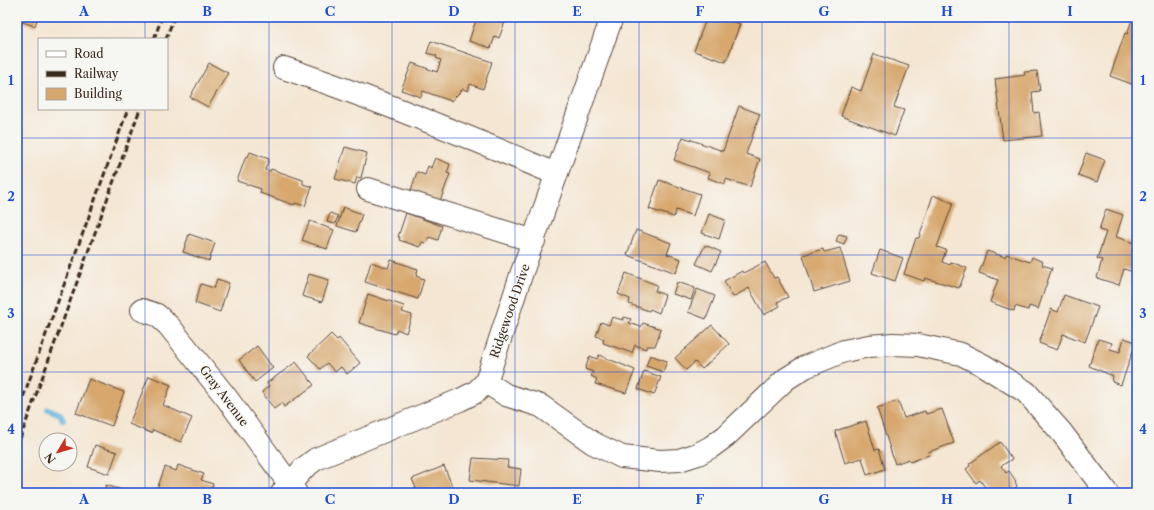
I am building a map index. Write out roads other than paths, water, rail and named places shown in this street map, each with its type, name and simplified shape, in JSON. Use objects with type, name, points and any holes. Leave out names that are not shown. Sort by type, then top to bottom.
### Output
[{"type":"street","name":"Ridgewood Drive","points":[[486,382],[556,174],[612,17]]},
{"type":"street","points":[[284,68],[353,91],[488,144],[556,174]]},
{"type":"street","points":[[368,189],[534,241]]},
{"type":"street","name":"Gray Avenue","points":[[142,310],[157,315],[169,326],[226,397],[289,490]]},
{"type":"street","points":[[289,490],[304,468],[316,459],[460,400],[476,392],[486,382],[506,395],[541,406],[593,443],[622,457],[660,461],[679,460],[698,454],[726,436],[786,379],[805,367],[844,352],[869,346],[893,344],[918,345],[961,354],[983,365],[1026,392],[1062,433],[1107,493]]},
{"type":"waterway","points":[[48,409],[60,414],[63,420]]},
{"type":"railway","points":[[154,38],[162,17]]},
{"type":"railway","points":[[166,38],[174,17]]},
{"type":"railway","points":[[17,414],[128,110]]},
{"type":"railway","points":[[17,447],[140,110]]}]
